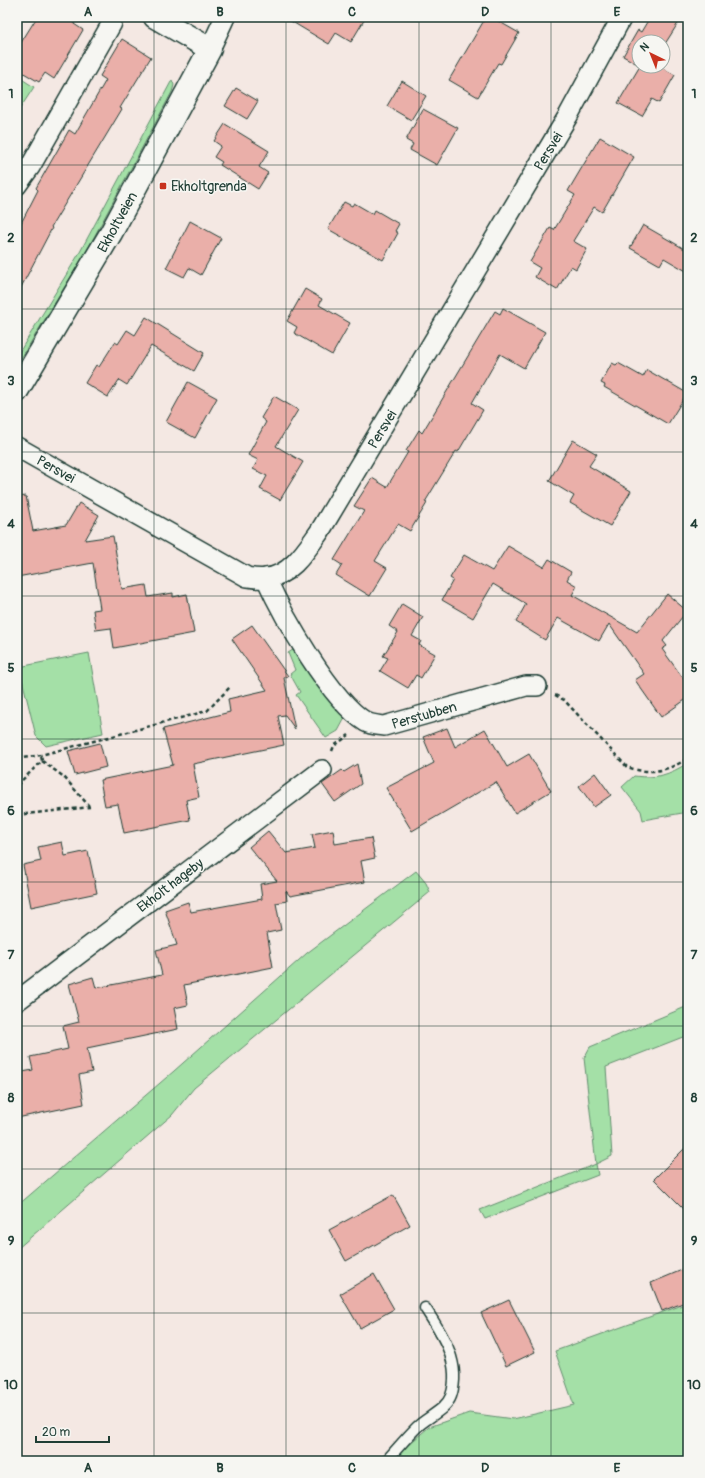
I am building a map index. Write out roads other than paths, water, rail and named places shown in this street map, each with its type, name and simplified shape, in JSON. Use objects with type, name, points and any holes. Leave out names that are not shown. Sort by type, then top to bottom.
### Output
[{"type":"street","points":[[155,17],[210,49]]},
{"type":"street","name":"Ekholtveien","points":[[17,391],[111,233],[210,49],[224,17]]},
{"type":"street","name":"Persvei","points":[[17,447],[247,577],[266,578],[276,576],[299,560],[320,531],[568,116],[622,17]]},
{"type":"street","points":[[17,185],[30,167],[112,23]]},
{"type":"street","name":"Perstubben","points":[[266,578],[281,612],[324,676],[347,707],[367,723],[384,726],[526,686],[537,686]]},
{"type":"street","name":"Ekholt hageby","points":[[17,1000],[322,770]]},
{"type":"lane","points":[[386,1461],[418,1426],[445,1405],[450,1396],[454,1371],[451,1353],[444,1337],[425,1308]]},
{"type":"place","name":"Ekholtgrenda","points":[[163,186]]}]
